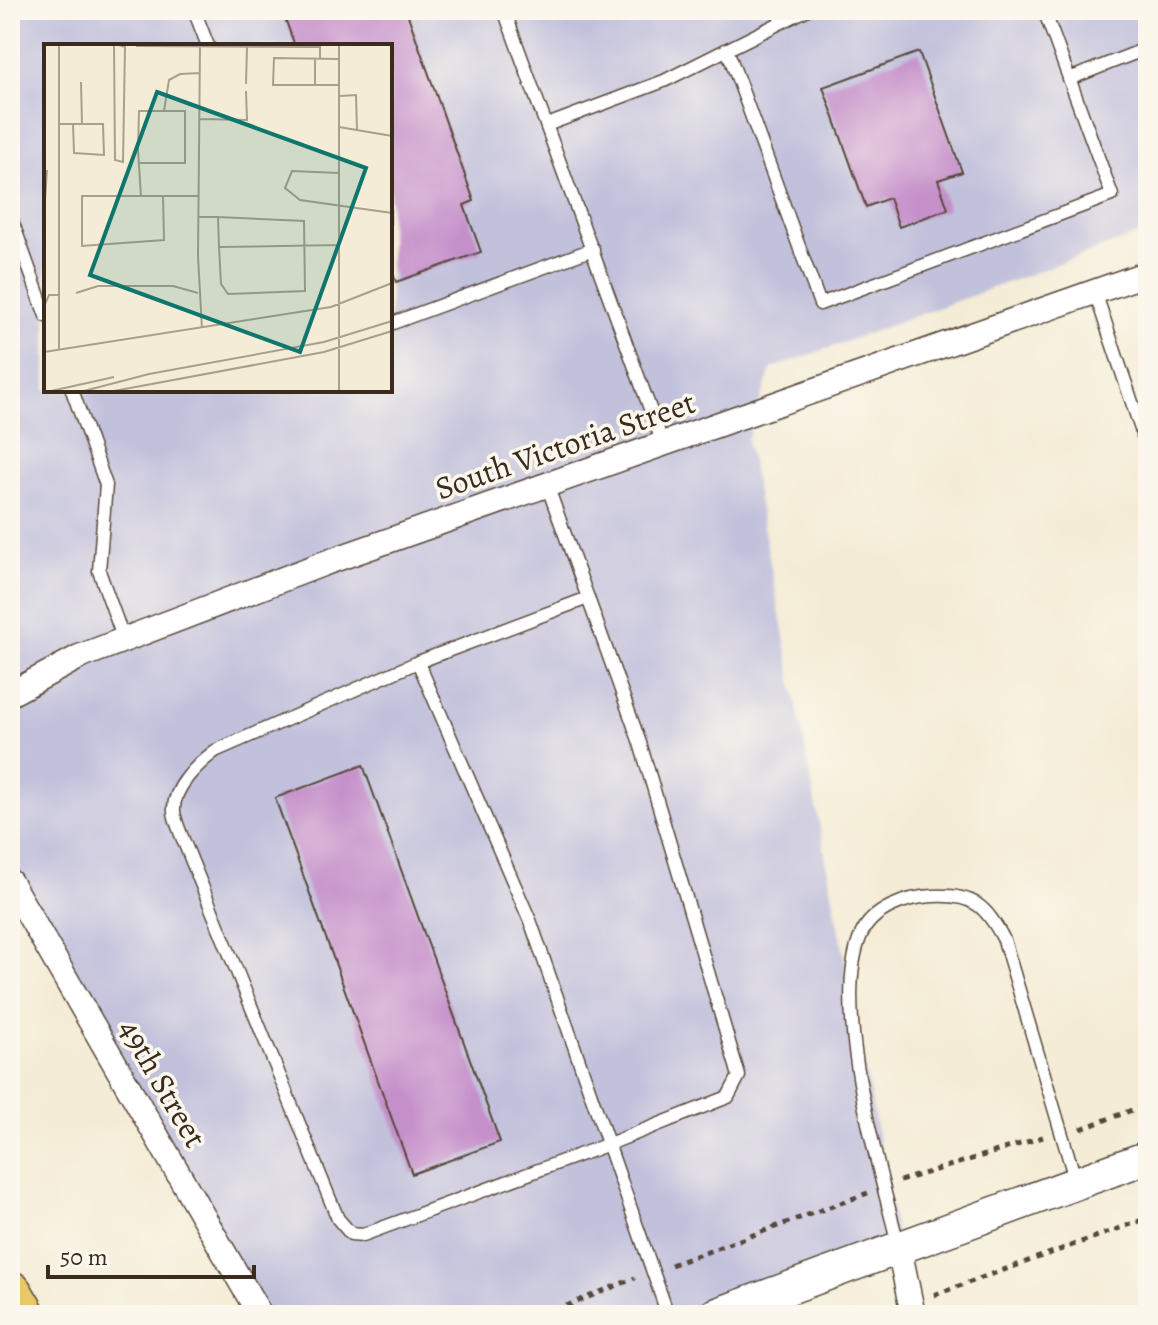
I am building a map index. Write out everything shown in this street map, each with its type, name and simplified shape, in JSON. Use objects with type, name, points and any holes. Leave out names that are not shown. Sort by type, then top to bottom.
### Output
[{"type":"highway","points":[[10,1293],[23,1315]]},
{"type":"street","name":"South Victoria Street","points":[[10,694],[79,657],[325,563],[1148,273]]},
{"type":"street","name":"49th Street","points":[[10,882],[260,1315]]},
{"type":"street","points":[[715,1315],[1148,1157]]},
{"type":"street","points":[[899,1248],[912,1309]]},
{"type":"lane","points":[[194,10],[207,44]]},
{"type":"lane","points":[[504,10],[663,444]]},
{"type":"lane","points":[[547,125],[664,81],[806,10]]},
{"type":"lane","points":[[727,49],[820,304],[1112,195],[1044,10]]},
{"type":"lane","points":[[1069,79],[1148,48]]},
{"type":"lane","points":[[10,215],[44,310]]},
{"type":"lane","points":[[392,323],[593,249]]},
{"type":"lane","points":[[1095,292],[1148,450]]},
{"type":"lane","points":[[73,392],[106,485],[99,571],[124,640]]},
{"type":"lane","points":[[547,485],[588,598],[640,743],[739,1076],[728,1097],[363,1235],[351,1234],[338,1219],[182,837],[174,810],[182,788],[196,765],[215,751],[418,662],[588,598]]},
{"type":"lane","points":[[418,662],[531,923],[668,1315]]},
{"type":"lane","points":[[899,1248],[868,1118],[851,1020],[851,988],[862,932],[896,903],[929,896],[948,896],[979,904],[992,916],[1004,940],[1076,1184]]},
{"type":"path","points":[[544,1315],[653,1271],[884,1187],[1031,1140],[1078,1130],[1148,1104]]},
{"type":"path","points":[[912,1309],[1148,1218]]},
{"type":"shaded area","points":[[10,10],[1148,10],[1148,231],[771,369],[747,440],[899,1248],[716,1315],[263,1315],[10,866]]},
{"type":"building","points":[[282,10],[406,10],[474,201],[464,205],[481,252],[396,282],[392,271],[392,44],[294,44]]},
{"type":"building","points":[[919,52],[962,172],[938,180],[948,209],[899,227],[889,198],[866,207],[823,87]]},
{"type":"building","points":[[363,765],[500,1142],[412,1174],[275,798]]}]
